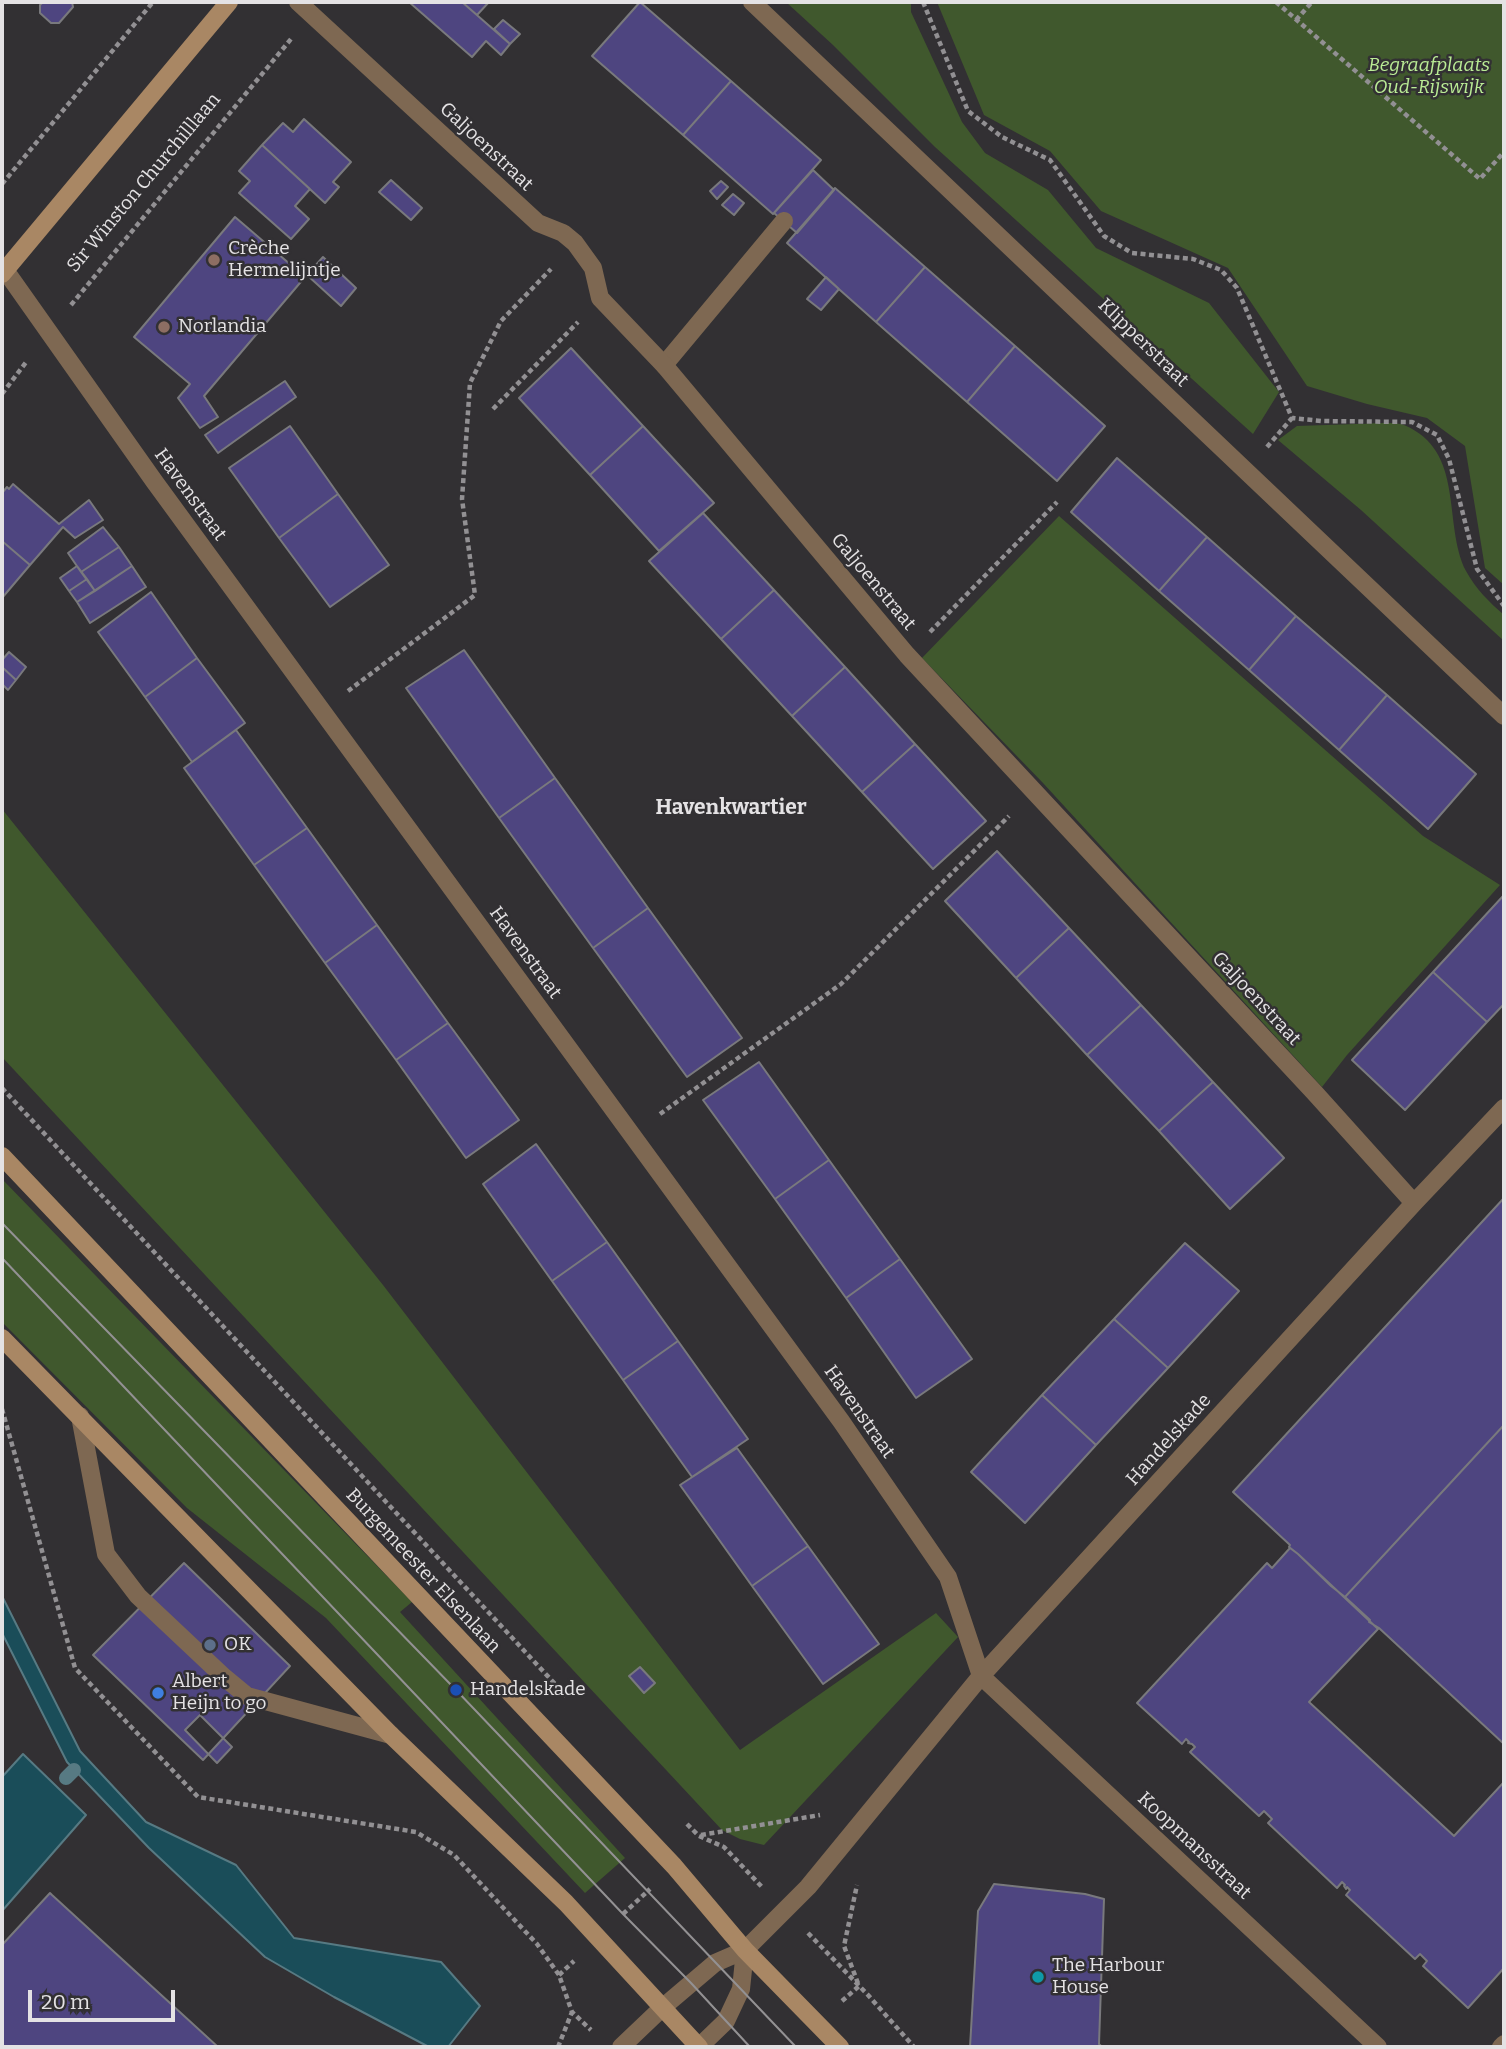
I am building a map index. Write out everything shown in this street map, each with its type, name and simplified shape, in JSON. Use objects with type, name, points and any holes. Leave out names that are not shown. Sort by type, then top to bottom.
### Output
[{"type":"main road","points":[[3,272],[229,2]]},
{"type":"main road","name":"Burgemeester Elsenlaan","points":[[2,1156],[674,1866],[745,1950],[840,2047]]},
{"type":"main road","points":[[2,1338],[391,1735],[566,1903],[699,2047]]},
{"type":"street","name":"Galjoenstraat","points":[[298,2],[538,223],[563,233],[575,243],[593,268],[600,298],[664,365],[907,655],[1331,1110],[1414,1203]]},
{"type":"street","name":"Klipperstraat","points":[[752,2],[1504,716]]},
{"type":"street","points":[[664,365],[784,221]]},
{"type":"street","name":"Havenstraat","points":[[3,272],[841,1422],[948,1577],[981,1676]]},
{"type":"street","name":"Handelskade","points":[[621,2047],[715,1963],[745,1950],[808,1887],[981,1676],[1504,1108]]},
{"type":"street","points":[[80,1416],[106,1554],[138,1595],[247,1696],[391,1735]]},
{"type":"street","name":"Koopmansstraat","points":[[981,1676],[1378,2047]]},
{"type":"street","points":[[699,2047],[726,2021],[736,2000],[741,1989],[745,1950]]},
{"type":"path","points":[[2,184],[153,2]]},
{"type":"path","points":[[923,2],[968,111],[1002,137],[1050,160],[1104,236],[1132,253],[1193,259],[1221,270],[1237,288],[1292,418],[1412,422],[1437,435],[1449,459],[1477,569],[1504,606]]},
{"type":"path","points":[[1276,2],[1480,179],[1504,152]]},
{"type":"path","points":[[1296,20],[1312,2]]},
{"type":"path","name":"Sir Winston Churchilllaan","points":[[2,394],[48,332],[312,15]]},
{"type":"path","points":[[322,712],[475,595],[462,499],[470,383],[501,321],[575,243]]},
{"type":"path","points":[[493,409],[600,298]]},
{"type":"path","points":[[907,655],[1058,502]]},
{"type":"path","points":[[631,1135],[841,984],[1034,791]]},
{"type":"path","name":"Burgemeester Elsenlaan","points":[[2,1088],[569,1700]]},
{"type":"path","points":[[2,1409],[75,1668],[198,1797],[416,1832],[454,1855],[537,1944],[559,1975],[572,2012],[598,2039]]},
{"type":"path","points":[[559,1975],[674,1866],[699,1836],[874,1809]]},
{"type":"path","points":[[682,1820],[699,1836]]},
{"type":"path","points":[[858,1884],[844,1946],[859,1986]]},
{"type":"path","points":[[558,2047],[572,2012]]},
{"type":"green space","points":[[786,2],[911,2],[911,12],[962,122],[985,153],[1048,190],[1096,248],[1209,303],[1279,392],[1253,434],[935,147]]},
{"type":"green space","name":"Begraafplaats Oud-Rijswijk","points":[[937,2],[1504,2],[1504,585],[1485,568],[1465,446],[1427,418],[1307,386],[1228,268],[1101,211],[1050,151],[984,115]]},
{"type":"green space","points":[[1388,423],[1404,425],[1423,437],[1436,452],[1445,470],[1459,552],[1474,584],[1504,615],[1504,641],[1361,510],[1278,440],[1297,426]]},
{"type":"green space","points":[[1059,516],[1423,836],[1500,885],[1347,1055],[1322,1087],[1043,783],[922,658]]},
{"type":"green space","points":[[2,809],[383,1285],[740,1750],[936,1613],[958,1637],[764,1845],[740,1839],[722,1830],[2,1057]]},
{"type":"green space","points":[[2,1179],[412,1602],[400,1612],[625,1858],[585,1893],[326,1618],[187,1508],[2,1322]]},
{"type":"water","points":[[2,1596],[80,1751],[146,1822],[236,1865],[294,1938],[441,1962],[480,2006],[448,2047],[429,2047],[265,1957],[149,1848],[67,1762],[2,1633]]},
{"type":"water","points":[[23,1754],[86,1815],[2,1911],[2,1777]]},
{"type":"building","points":[[43,2],[72,2],[73,7],[59,23],[51,23],[40,13],[40,5]]},
{"type":"building","points":[[409,2],[462,2],[510,44],[501,55],[486,41],[472,57]]},
{"type":"building","points":[[462,2],[489,2],[477,15]]},
{"type":"building","points":[[640,2],[731,81],[683,135],[592,56]]},
{"type":"building","points":[[503,20],[520,34],[510,44],[494,29]]},
{"type":"building","points":[[731,81],[821,160],[773,214],[683,135]]},
{"type":"building","points":[[304,119],[351,162],[333,182],[339,187],[325,203],[262,145],[283,123],[293,132]]},
{"type":"building","points":[[262,145],[310,189],[295,206],[309,219],[291,239],[239,193],[250,181],[239,171]]},
{"type":"building","points":[[813,170],[834,190],[797,233],[774,213]]},
{"type":"building","points":[[391,180],[422,208],[411,220],[379,192]]},
{"type":"building","points":[[721,181],[728,187],[717,199],[710,191]]},
{"type":"building","points":[[835,188],[925,267],[876,322],[787,243]]},
{"type":"building","points":[[733,194],[744,203],[734,215],[722,205]]},
{"type":"building","points":[[235,217],[305,277],[204,396],[218,417],[200,428],[178,398],[190,384],[134,337]]},
{"type":"building","points":[[323,257],[356,288],[341,306],[307,275]]},
{"type":"building","points":[[925,267],[1015,346],[967,402],[876,322]]},
{"type":"building","points":[[826,277],[839,289],[821,310],[807,299]]},
{"type":"building","points":[[1015,346],[1105,426],[1057,481],[967,402]]},
{"type":"building","points":[[571,348],[643,426],[590,475],[519,398]]},
{"type":"building","points":[[285,381],[296,397],[218,453],[205,435]]},
{"type":"building","points":[[290,426],[338,494],[279,538],[229,468]]},
{"type":"building","points":[[643,426],[714,503],[659,551],[590,475]]},
{"type":"building","points":[[1117,458],[1207,537],[1159,591],[1071,512]]},
{"type":"building","points":[[13,484],[59,524],[89,500],[103,520],[75,538],[63,527],[30,565],[2,541],[2,493]]},
{"type":"building","points":[[338,494],[389,565],[330,607],[279,538]]},
{"type":"building","points":[[703,513],[774,590],[721,639],[649,561]]},
{"type":"building","points":[[103,527],[119,547],[81,572],[68,553]]},
{"type":"building","points":[[1207,537],[1296,616],[1249,670],[1159,591]]},
{"type":"building","points":[[2,541],[30,565],[2,598]]},
{"type":"building","points":[[119,547],[132,566],[95,591],[81,572]]},
{"type":"building","points":[[77,566],[87,579],[69,591],[60,578]]},
{"type":"building","points":[[132,566],[146,587],[90,623],[77,602]]},
{"type":"building","points":[[87,579],[95,591],[77,602],[69,591]]},
{"type":"building","points":[[774,590],[845,667],[792,716],[721,639]]},
{"type":"building","points":[[151,592],[197,658],[145,697],[98,632]]},
{"type":"building","points":[[1296,616],[1387,695],[1339,750],[1249,670]]},
{"type":"building","points":[[464,650],[555,778],[499,818],[406,688]]},
{"type":"building","points":[[9,652],[26,667],[16,680],[2,667],[2,660]]},
{"type":"building","points":[[197,658],[245,723],[192,762],[145,697]]},
{"type":"building","points":[[2,667],[16,680],[8,690],[2,684]]},
{"type":"building","points":[[845,667],[915,744],[862,792],[792,716]]},
{"type":"building","points":[[1387,695],[1476,774],[1428,829],[1339,750]]},
{"type":"building","points":[[236,730],[307,828],[254,865],[184,768]]},
{"type":"building","points":[[915,744],[986,821],[933,869],[862,792]]},
{"type":"building","points":[[555,778],[648,908],[593,948],[499,818]]},
{"type":"building","points":[[307,828],[377,925],[325,963],[254,865]]},
{"type":"building","points":[[997,851],[1069,928],[1016,978],[945,901]]},
{"type":"building","points":[[1504,895],[1504,1004],[1487,1022],[1433,972]]},
{"type":"building","points":[[648,908],[742,1038],[687,1077],[593,948]]},
{"type":"building","points":[[377,925],[448,1023],[396,1060],[325,963]]},
{"type":"building","points":[[1069,928],[1141,1005],[1087,1055],[1016,978]]},
{"type":"building","points":[[1433,972],[1487,1022],[1405,1110],[1352,1060]]},
{"type":"building","points":[[1141,1005],[1213,1082],[1159,1131],[1087,1055]]},
{"type":"building","points":[[448,1023],[519,1120],[466,1158],[396,1060]]},
{"type":"building","points":[[759,1062],[829,1160],[775,1199],[703,1100]]},
{"type":"building","points":[[1213,1082],[1284,1158],[1230,1209],[1159,1131]]},
{"type":"building","points":[[536,1144],[607,1242],[552,1281],[483,1184]]},
{"type":"building","points":[[829,1160],[900,1259],[846,1298],[775,1199]]},
{"type":"building","points":[[1504,1198],[1504,1425],[1345,1597],[1233,1492]]},
{"type":"building","points":[[607,1242],[678,1341],[623,1380],[552,1281]]},
{"type":"building","points":[[1185,1243],[1239,1291],[1168,1368],[1114,1319]]},
{"type":"building","points":[[900,1259],[972,1359],[916,1398],[846,1298]]},
{"type":"building","points":[[1114,1319],[1168,1368],[1096,1445],[1042,1395]]},
{"type":"building","points":[[678,1341],[748,1439],[692,1477],[623,1380]]},
{"type":"building","points":[[1042,1395],[1096,1445],[1025,1523],[971,1472]]},
{"type":"building","points":[[1504,1425],[1504,1744],[1345,1597]]},
{"type":"building","points":[[737,1448],[808,1546],[752,1586],[680,1485]]},
{"type":"building","points":[[808,1546],[879,1644],[823,1684],[752,1586]]},
{"type":"building","points":[[1290,1548],[1378,1629],[1309,1702],[1454,1836],[1504,1782],[1504,1968],[1468,2008],[1423,1966],[1427,1961],[1420,1954],[1415,1959],[1346,1895],[1350,1890],[1347,1887],[1346,1889],[1342,1882],[1337,1888],[1268,1823],[1272,1819],[1264,1811],[1259,1816],[1190,1752],[1195,1747],[1192,1744],[1186,1739],[1182,1744],[1137,1703],[1267,1563],[1272,1568]]},
{"type":"building","points":[[184,1563],[290,1666],[203,1760],[93,1655]]},
{"type":"building","points":[[640,1667],[655,1683],[644,1693],[629,1676]]},
{"type":"building","points":[[200,1715],[232,1747],[217,1763],[185,1730]]},
{"type":"building","name":"The Harbour House","points":[[994,1884],[1085,1894],[1104,1899],[1099,2044],[1102,2047],[970,2047],[978,1911]]},
{"type":"building","points":[[50,1893],[218,2047],[2,2047],[2,1945]]},
{"type":"waterway","points":[[66,1778],[74,1770]]},
{"type":"tram line","points":[[2,1223],[456,1690],[796,2047]]},
{"type":"tram line","points":[[2,1258],[750,2047]]},
{"type":"place","name":"Crèche Hermelijntje","points":[[214,260]]},
{"type":"place","name":"Norlandia","points":[[164,327]]},
{"type":"place","name":"OK","points":[[210,1645]]},
{"type":"place","name":"Handelskade","points":[[456,1690]]},
{"type":"place","name":"Albert Heijn to go","points":[[158,1693]]},
{"type":"place","name":"The Harbour House","points":[[1038,1977]]},
{"type":"district","name":"Havenkwartier","points":[[731,808]]}]
